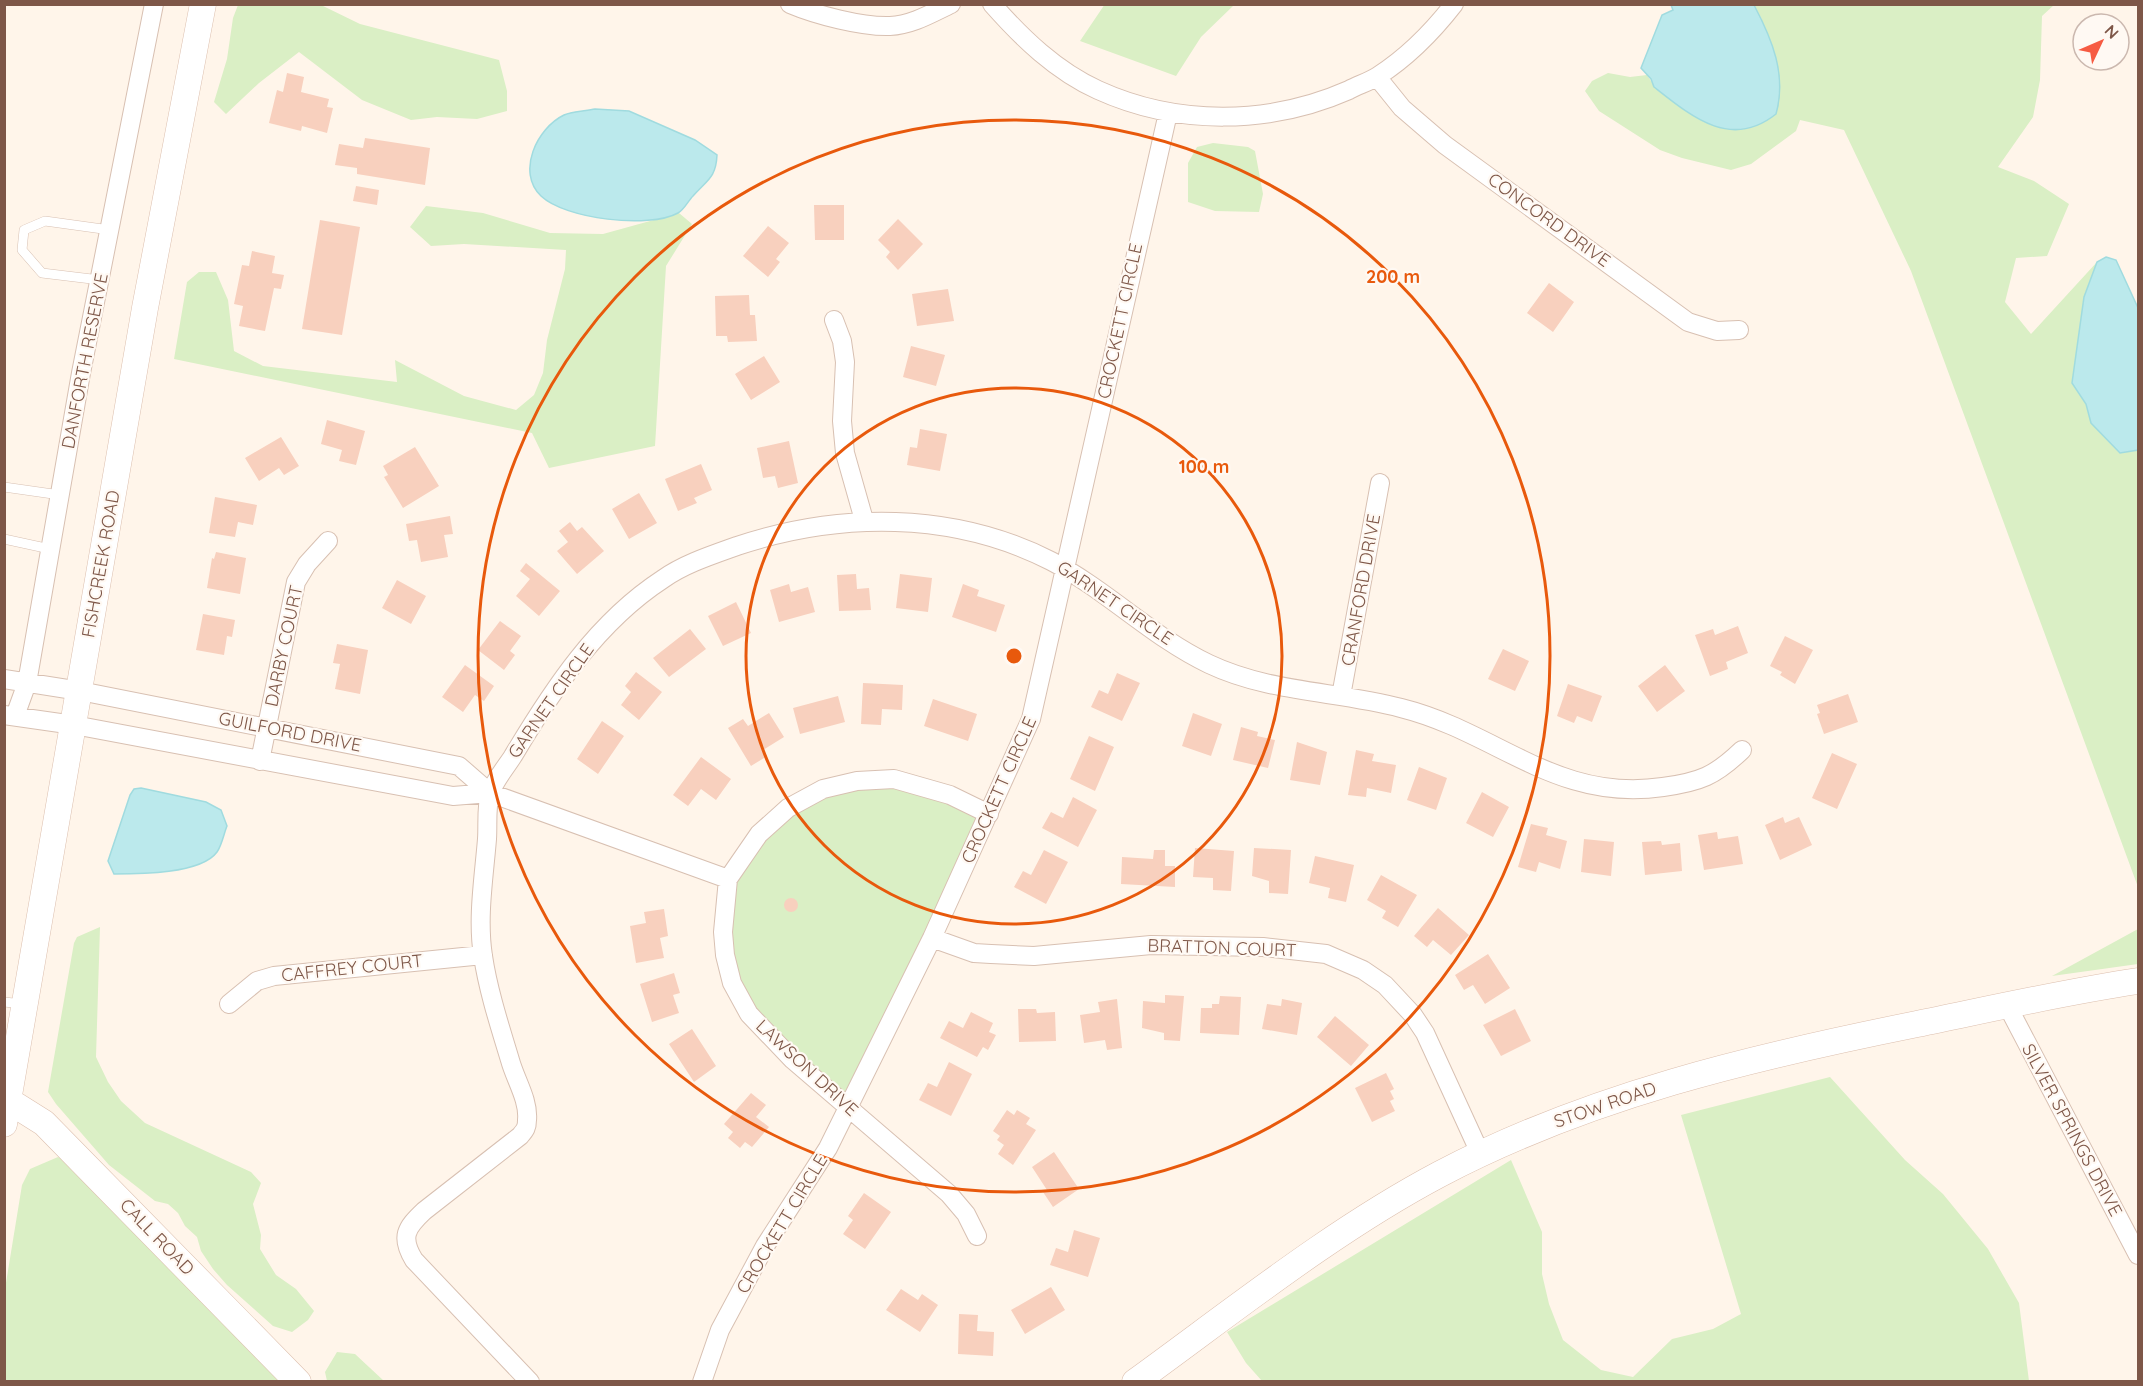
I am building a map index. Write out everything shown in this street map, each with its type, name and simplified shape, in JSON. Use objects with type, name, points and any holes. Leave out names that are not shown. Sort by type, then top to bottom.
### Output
[{"type":"street","name":"DANFORTH RESERVE","points":[[10,716],[27,683],[100,279],[154,4]]},
{"type":"street","name":"FISHCREEK ROAD","points":[[7,1112],[15,1003],[74,725],[147,300],[203,4]]},
{"type":"street","points":[[790,4],[816,15],[890,26],[913,21],[951,4]]},
{"type":"street","points":[[992,4],[1017,32],[1053,63],[1097,90],[1168,113],[1233,117],[1273,114],[1327,99],[1377,77],[1411,49],[1454,4]]},
{"type":"street","name":"CONCORD DRIVE","points":[[1377,77],[1402,108],[1445,145],[1688,322],[1717,331],[1739,330]]},
{"type":"street","name":"CROCKETT CIRCLE","points":[[702,1382],[726,1320],[765,1246],[828,1148],[932,938],[1031,719],[1066,570],[1145,204],[1168,113]]},
{"type":"street","points":[[834,320],[842,341],[845,362],[842,421],[845,453],[864,520]]},
{"type":"street","name":"CRANFORD DRIVE","points":[[1341,696],[1380,483]]},
{"type":"street","name":"GARNET CIRCLE","points":[[530,1382],[414,1260],[407,1249],[406,1237],[410,1225],[520,1136],[526,1127],[525,1104],[510,1062],[483,955],[482,905],[490,793],[534,721],[573,664],[611,621],[667,575],[717,553],[766,536],[864,520],[925,523],[992,538],[1050,560],[1148,627],[1209,664],[1261,683],[1402,708],[1454,726],[1542,771],[1605,789],[1640,791],[1697,782],[1715,774],[1742,750]]},
{"type":"street","name":"DARBY COURT","points":[[260,761],[296,582],[307,564],[328,541]]},
{"type":"street","name":"GUILFORD DRIVE","points":[[4,679],[80,691],[459,766],[490,793],[728,879]]},
{"type":"street","name":"GUILFORD DRIVE","points":[[10,716],[74,725],[453,796],[490,793]]},
{"type":"street","name":"LAWSON DRIVE","points":[[977,1236],[966,1214],[949,1194],[770,1038],[749,1014],[732,983],[723,932],[728,879],[759,834],[788,808],[823,789],[857,781],[894,779],[950,795],[989,814]]},
{"type":"street","name":"BRATTON COURT","points":[[932,938],[974,953],[991,954],[1034,956],[1151,945],[1218,945],[1300,950],[1340,959],[1385,985],[1413,1015],[1425,1033],[1480,1153]]},
{"type":"street","name":"CAFFREY COURT","points":[[230,1004],[257,981],[274,976],[483,955]]},
{"type":"street","name":"STOW ROAD","points":[[1135,1382],[1362,1221],[1438,1175],[1480,1153],[1576,1113],[1664,1084],[1798,1049],[2007,1005],[2139,981]]},
{"type":"street","name":"SILVER SPRINGS DRIVE","points":[[2007,1005],[2139,1255]]},
{"type":"street","name":"CALL ROAD","points":[[7,1112],[44,1123],[298,1382]]},
{"type":"lane","points":[[100,279],[42,273],[22,250],[24,230],[45,221],[110,230]]},
{"type":"lane","points":[[4,487],[60,495]]},
{"type":"lane","points":[[4,539],[50,549]]},
{"type":"green space","points":[[1105,4],[1234,5],[1201,37],[1176,76],[1080,41]]},
{"type":"green space","points":[[238,5],[321,5],[360,24],[499,60],[507,91],[507,111],[477,119],[437,117],[411,120],[362,100],[299,52],[259,83],[226,114],[214,102],[227,59],[233,18]]},
{"type":"green space","points":[[1754,5],[2054,5],[2042,16],[2040,80],[2033,117],[1998,167],[2034,181],[2069,204],[2047,256],[2016,258],[2005,302],[2031,334],[2097,262],[2084,297],[2072,383],[2086,404],[2091,423],[2120,453],[2138,450],[2138,887],[1911,271],[1844,130],[1800,120],[1796,131],[1751,164],[1731,170],[1660,150],[1599,111],[1585,91],[1592,81],[1608,73],[1630,77],[1647,75],[1665,96],[1762,20]]},
{"type":"green space","points":[[1213,143],[1248,147],[1255,151],[1263,194],[1259,212],[1215,211],[1188,202],[1188,163],[1197,147]]},
{"type":"green space","points":[[426,206],[483,213],[550,233],[603,234],[679,213],[692,224],[666,266],[655,446],[549,468],[532,433],[174,359],[187,282],[199,272],[216,272],[228,300],[234,351],[263,366],[397,382],[395,360],[464,396],[516,410],[534,395],[543,373],[547,340],[565,269],[566,250],[464,244],[431,246],[410,227]]},
{"type":"green space","points":[[894,779],[989,814],[848,1107],[732,983],[728,879],[759,834],[818,790]]},
{"type":"green space","points":[[100,927],[96,1057],[108,1082],[121,1101],[145,1123],[251,1172],[261,1183],[253,1204],[261,1235],[260,1249],[276,1275],[296,1289],[314,1311],[308,1320],[292,1332],[273,1326],[227,1285],[213,1269],[201,1251],[197,1237],[185,1226],[178,1213],[168,1204],[155,1201],[109,1165],[48,1092],[74,943],[77,937]]},
{"type":"green space","points":[[2138,929],[2138,964],[2052,976]]},
{"type":"green space","points":[[1830,1077],[1905,1160],[1943,1194],[1988,1249],[2019,1303],[2029,1381],[1262,1381],[1246,1363],[1227,1332],[1511,1160],[1542,1232],[1542,1274],[1549,1304],[1563,1340],[1601,1370],[1633,1377],[1672,1339],[1713,1329],[1741,1314],[1681,1115]]},
{"type":"green space","points":[[58,1157],[82,1169],[287,1382],[5,1382],[5,1289],[22,1185],[30,1169]]},
{"type":"green space","points":[[337,1352],[355,1354],[384,1381],[327,1381],[325,1372]]},
{"type":"water","points":[[1671,5],[1754,5],[1772,44],[1779,71],[1779,100],[1776,114],[1759,124],[1743,129],[1728,129],[1697,118],[1654,87],[1651,79],[1641,68],[1662,15],[1673,10]]},
{"type":"water","points":[[595,109],[629,111],[695,140],[717,155],[713,174],[682,210],[665,218],[628,221],[608,219],[568,211],[553,204],[541,196],[534,186],[530,175],[533,151],[538,140],[554,121],[567,114]]},
{"type":"water","points":[[2106,257],[2116,260],[2138,308],[2138,450],[2120,453],[2091,423],[2086,404],[2072,383],[2084,297],[2097,262]]},
{"type":"water","points":[[141,788],[206,802],[221,810],[227,826],[217,852],[198,865],[184,869],[114,874],[108,861],[130,795],[134,789]]},
{"type":"building","points":[[287,73],[304,77],[301,92],[329,99],[327,107],[333,108],[327,133],[302,126],[301,131],[269,123],[277,90],[283,92]]},
{"type":"building","points":[[365,138],[430,148],[425,185],[357,174],[357,168],[335,165],[339,144],[363,148]]},
{"type":"building","points":[[356,186],[379,190],[377,205],[353,201]]},
{"type":"building","points":[[814,205],[844,205],[844,240],[815,240]]},
{"type":"building","points":[[898,219],[923,244],[898,270],[886,257],[890,252],[878,240]]},
{"type":"building","points":[[320,220],[360,227],[342,335],[302,329]]},
{"type":"building","points":[[768,226],[789,243],[776,259],[780,262],[768,277],[743,256]]},
{"type":"building","points":[[252,251],[275,256],[272,273],[284,275],[281,289],[274,288],[265,331],[239,326],[243,306],[234,304],[242,265],[249,266]]},
{"type":"building","points":[[1549,283],[1574,302],[1553,332],[1527,313]]},
{"type":"building","points":[[948,289],[954,321],[917,326],[912,294]]},
{"type":"building","points":[[749,295],[750,315],[755,315],[757,341],[728,342],[727,336],[716,336],[715,296]]},
{"type":"building","points":[[911,346],[945,355],[936,386],[903,377]]},
{"type":"building","points":[[764,356],[780,382],[751,400],[735,374]]},
{"type":"building","points":[[327,420],[365,431],[356,465],[339,461],[342,450],[321,444]]},
{"type":"building","points":[[920,429],[947,434],[940,471],[907,465],[910,447],[917,448]]},
{"type":"building","points":[[281,437],[299,466],[284,475],[279,468],[259,481],[245,458]]},
{"type":"building","points":[[789,441],[798,483],[778,488],[775,476],[763,478],[757,448]]},
{"type":"building","points":[[415,447],[439,486],[403,508],[384,477],[388,475],[383,466]]},
{"type":"building","points":[[701,464],[712,490],[694,498],[697,503],[678,511],[665,479]]},
{"type":"building","points":[[639,493],[657,523],[629,539],[612,509]]},
{"type":"building","points":[[215,497],[257,505],[253,525],[238,522],[235,537],[209,533]]},
{"type":"building","points":[[450,516],[453,534],[444,535],[448,557],[421,562],[417,540],[409,541],[406,524]]},
{"type":"building","points":[[570,522],[577,531],[582,527],[604,551],[577,574],[557,551],[568,542],[559,531]]},
{"type":"building","points":[[216,552],[246,558],[240,594],[207,588],[212,558],[214,559]]},
{"type":"building","points":[[526,563],[560,591],[539,616],[516,596],[530,579],[520,571]]},
{"type":"building","points":[[856,574],[857,589],[869,588],[871,610],[839,611],[837,575]]},
{"type":"building","points":[[900,574],[932,578],[928,612],[896,608]]},
{"type":"building","points":[[397,580],[426,596],[411,624],[382,608]]},
{"type":"building","points":[[789,584],[791,592],[808,587],[815,612],[779,622],[770,590]]},
{"type":"building","points":[[963,584],[979,590],[977,596],[1005,605],[996,632],[952,617]]},
{"type":"building","points":[[736,602],[751,633],[723,646],[708,616]]},
{"type":"building","points":[[203,614],[235,620],[232,637],[227,636],[224,655],[196,650]]},
{"type":"building","points":[[500,621],[521,636],[510,651],[515,655],[504,670],[478,650]]},
{"type":"building","points":[[1738,626],[1748,653],[1726,662],[1728,669],[1710,676],[1695,635],[1713,629],[1715,635]]},
{"type":"building","points":[[690,629],[706,649],[669,677],[653,658]]},
{"type":"building","points":[[1785,636],[1813,650],[1795,684],[1780,675],[1782,672],[1770,666]]},
{"type":"building","points":[[337,644],[368,650],[360,694],[335,689],[340,664],[333,663]]},
{"type":"building","points":[[1503,649],[1529,661],[1515,691],[1488,679]]},
{"type":"building","points":[[465,665],[494,686],[484,701],[475,695],[463,712],[442,697]]},
{"type":"building","points":[[1665,665],[1685,691],[1657,712],[1638,686]]},
{"type":"building","points":[[636,672],[662,692],[639,720],[621,705],[631,692],[625,686]]},
{"type":"building","points":[[1117,673],[1140,683],[1122,721],[1091,707],[1099,690],[1108,694]]},
{"type":"building","points":[[863,683],[903,685],[902,710],[882,709],[881,725],[861,724]]},
{"type":"building","points":[[1568,684],[1602,696],[1592,722],[1577,716],[1574,723],[1557,716]]},
{"type":"building","points":[[1848,694],[1858,722],[1824,734],[1817,714],[1820,713],[1817,705]]},
{"type":"building","points":[[838,696],[845,722],[800,734],[793,708]]},
{"type":"building","points":[[933,699],[977,714],[968,741],[924,726]]},
{"type":"building","points":[[769,713],[784,737],[763,750],[767,756],[751,766],[728,728],[743,719],[748,726]]},
{"type":"building","points":[[1193,713],[1222,724],[1211,756],[1182,746]]},
{"type":"building","points":[[602,721],[624,736],[598,774],[577,759]]},
{"type":"building","points":[[1241,727],[1258,732],[1257,736],[1275,740],[1268,768],[1233,760]]},
{"type":"building","points":[[1089,736],[1114,747],[1095,791],[1070,779]]},
{"type":"building","points":[[1297,742],[1327,752],[1320,785],[1290,780]]},
{"type":"building","points":[[1356,750],[1374,754],[1372,761],[1396,765],[1391,793],[1367,788],[1366,797],[1348,795]]},
{"type":"building","points":[[1832,753],[1857,764],[1837,809],[1812,798]]},
{"type":"building","points":[[701,757],[731,779],[716,800],[701,789],[688,806],[673,795]]},
{"type":"building","points":[[1419,767],[1447,778],[1436,810],[1407,800]]},
{"type":"building","points":[[1482,792],[1509,807],[1493,837],[1466,823]]},
{"type":"building","points":[[1073,797],[1097,810],[1078,847],[1042,828],[1051,812],[1063,818]]},
{"type":"building","points":[[1783,817],[1785,823],[1799,817],[1812,845],[1780,860],[1765,825]]},
{"type":"building","points":[[1531,824],[1548,828],[1546,835],[1567,841],[1560,869],[1539,862],[1536,872],[1518,867]]},
{"type":"building","points":[[1717,832],[1718,839],[1738,836],[1743,864],[1704,870],[1698,835]]},
{"type":"building","points":[[1584,839],[1614,842],[1611,876],[1581,872]]},
{"type":"building","points":[[1661,841],[1662,845],[1680,843],[1682,871],[1645,875],[1642,842]]},
{"type":"building","points":[[1195,848],[1234,851],[1231,891],[1213,890],[1213,878],[1193,877]]},
{"type":"building","points":[[1254,848],[1291,850],[1288,894],[1269,893],[1269,881],[1252,876]]},
{"type":"building","points":[[1044,850],[1068,862],[1046,904],[1014,887],[1023,871],[1031,875]]},
{"type":"building","points":[[1154,850],[1165,850],[1165,866],[1175,866],[1175,887],[1121,884],[1122,857],[1153,859]]},
{"type":"building","points":[[1315,856],[1354,865],[1346,902],[1328,898],[1330,888],[1309,883]]},
{"type":"building","points":[[1381,875],[1417,895],[1398,927],[1382,918],[1386,911],[1367,900]]},
{"type":"building","points":[[791,898],[796,900],[798,905],[796,910],[791,912],[786,910],[784,905],[786,900]]},
{"type":"building","points":[[1438,908],[1469,935],[1451,955],[1433,940],[1427,947],[1414,936]]},
{"type":"building","points":[[664,909],[668,936],[660,938],[664,958],[636,963],[630,926],[646,923],[644,912]]},
{"type":"building","points":[[1488,954],[1510,988],[1485,1004],[1473,985],[1464,990],[1455,975]]},
{"type":"building","points":[[674,973],[680,993],[673,995],[679,1013],[652,1022],[640,984]]},
{"type":"building","points":[[1165,995],[1184,996],[1180,1041],[1164,1040],[1164,1033],[1142,1028],[1143,1001],[1165,1003]]},
{"type":"building","points":[[1220,996],[1241,997],[1239,1035],[1200,1033],[1201,1008],[1212,1008],[1212,1004],[1219,1004]]},
{"type":"building","points":[[1117,999],[1122,1048],[1107,1050],[1105,1040],[1084,1043],[1080,1015],[1100,1012],[1098,1002]]},
{"type":"building","points":[[1282,999],[1302,1003],[1297,1035],[1262,1029],[1267,1004],[1281,1006]]},
{"type":"building","points":[[1018,1009],[1036,1009],[1037,1013],[1055,1012],[1056,1041],[1019,1042]]},
{"type":"building","points":[[1515,1009],[1531,1041],[1501,1056],[1483,1025]]},
{"type":"building","points":[[971,1012],[993,1023],[989,1032],[996,1035],[988,1050],[983,1047],[977,1057],[940,1038],[949,1021],[963,1028]]},
{"type":"building","points":[[1335,1016],[1369,1045],[1351,1066],[1317,1037]]},
{"type":"building","points":[[692,1029],[716,1066],[694,1082],[669,1044]]},
{"type":"building","points":[[949,1062],[972,1074],[951,1116],[919,1100],[928,1083],[937,1087]]},
{"type":"building","points":[[1386,1073],[1394,1089],[1390,1091],[1394,1099],[1390,1101],[1395,1111],[1372,1122],[1355,1088]]},
{"type":"building","points":[[751,1093],[766,1105],[756,1117],[769,1127],[752,1147],[745,1142],[740,1148],[728,1138],[733,1132],[724,1124]]},
{"type":"building","points":[[1007,1110],[1014,1115],[1017,1110],[1030,1118],[1026,1124],[1036,1130],[1013,1165],[998,1154],[1004,1145],[997,1140],[1000,1136],[993,1131]]},
{"type":"building","points":[[1054,1152],[1079,1189],[1053,1207],[1043,1192],[1047,1190],[1032,1167]]},
{"type":"building","points":[[864,1193],[891,1212],[865,1249],[843,1234],[853,1220],[848,1216]]},
{"type":"building","points":[[1074,1230],[1100,1238],[1088,1277],[1050,1265],[1056,1248],[1068,1252]]},
{"type":"building","points":[[1051,1287],[1065,1310],[1025,1334],[1011,1310]]},
{"type":"building","points":[[901,1289],[918,1300],[922,1294],[938,1305],[920,1332],[886,1310]]},
{"type":"building","points":[[959,1314],[978,1315],[977,1331],[994,1332],[993,1356],[958,1354]]}]
